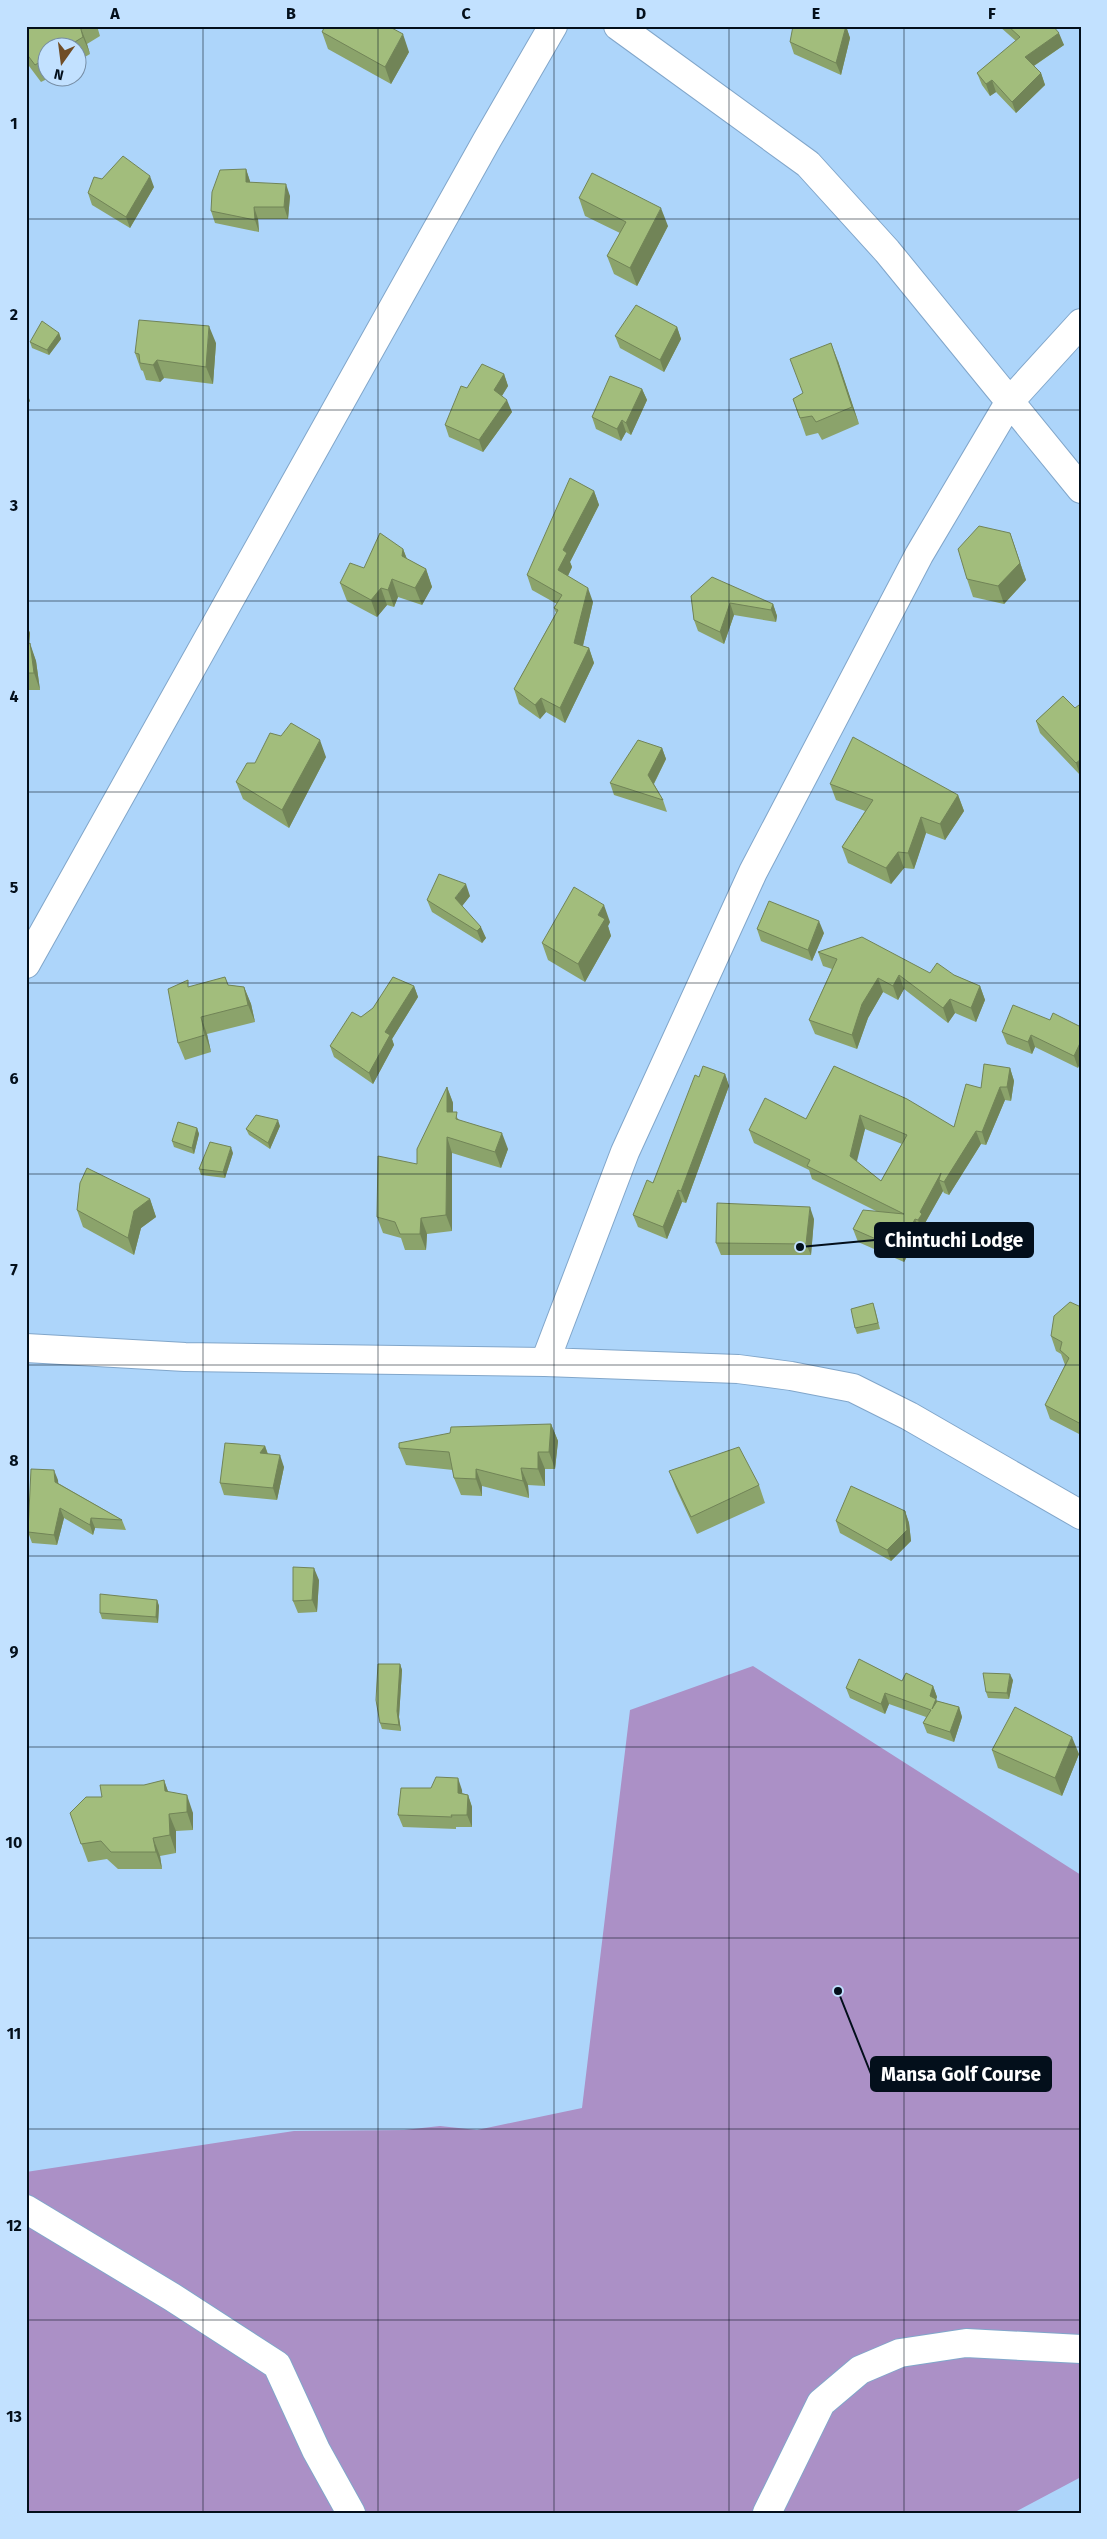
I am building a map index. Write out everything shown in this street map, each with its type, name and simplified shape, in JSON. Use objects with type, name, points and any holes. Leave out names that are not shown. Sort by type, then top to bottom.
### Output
[{"type":"street","points":[[26,964],[552,26]]},
{"type":"street","points":[[618,26],[808,164],[887,251],[1081,489]]},
{"type":"street","points":[[545,1362],[624,1152],[753,872],[919,555],[1010,401],[1081,323]]},
{"type":"street","points":[[26,1348],[185,1357],[545,1362],[738,1369],[791,1376],[853,1388],[910,1416],[1081,1515]]},
{"type":"street","points":[[26,2209],[172,2297],[277,2365],[316,2450],[351,2513]]},
{"type":"street","points":[[768,2513],[821,2403],[860,2370],[900,2353],[966,2344],[1081,2349]]},
{"type":"shaded area","points":[[753,1666],[1081,1875],[1081,2477],[1013,2513],[26,2513],[26,2172],[294,2131],[404,2130],[440,2126],[477,2130],[582,2108],[630,1710]]},
{"type":"building","points":[[26,26],[80,26],[83,37],[81,38],[38,38],[38,63],[35,65],[26,53]]},
{"type":"building","points":[[325,26],[388,26],[403,34],[385,67],[322,32]]},
{"type":"building","points":[[793,26],[846,26],[836,63],[790,42]]},
{"type":"building","points":[[1008,26],[1053,26],[1059,33],[1025,57],[1041,73],[1012,102],[992,80],[986,84],[977,73],[1020,37]]},
{"type":"building","points":[[123,156],[150,176],[126,217],[88,193],[94,177],[102,179]]},
{"type":"building","points":[[246,169],[246,182],[286,184],[284,207],[254,207],[255,220],[211,211],[212,192],[220,170]]},
{"type":"building","points":[[592,173],[661,208],[630,268],[607,256],[626,222],[579,198]]},
{"type":"building","points":[[636,305],[677,327],[660,360],[615,336]]},
{"type":"building","points":[[139,320],[209,326],[206,367],[157,360],[153,365],[140,363],[139,354],[135,353]]},
{"type":"building","points":[[42,321],[59,333],[47,350],[30,342]]},
{"type":"building","points":[[831,343],[852,407],[816,422],[812,416],[800,418],[793,399],[803,393],[790,359]]},
{"type":"building","points":[[482,364],[504,374],[494,390],[507,400],[479,440],[445,425],[461,386],[467,388]]},
{"type":"building","points":[[610,376],[642,389],[626,423],[622,420],[617,429],[592,417]]},
{"type":"building","points":[[570,478],[594,491],[563,550],[567,553],[558,570],[588,588],[574,643],[589,648],[560,708],[541,698],[535,705],[514,689],[558,610],[554,608],[562,595],[527,575]]},
{"type":"building","points":[[979,526],[1010,533],[1020,563],[998,586],[967,579],[958,549]]},
{"type":"building","points":[[380,533],[403,549],[402,556],[426,569],[415,588],[392,579],[388,590],[381,588],[371,600],[340,583],[350,563],[364,568]]},
{"type":"building","points":[[712,577],[773,604],[771,610],[730,603],[720,632],[694,620],[691,596]]},
{"type":"building","points":[[30,643],[34,673],[26,673],[26,645]]},
{"type":"building","points":[[1063,696],[1075,708],[1079,705],[1081,707],[1081,759],[1076,763],[1036,721]]},
{"type":"building","points":[[291,723],[320,740],[282,810],[236,782],[247,763],[255,763],[270,733],[281,736]]},
{"type":"building","points":[[853,737],[958,795],[940,824],[921,817],[908,853],[898,852],[886,868],[842,847],[873,800],[830,784]]},
{"type":"building","points":[[638,740],[662,748],[648,775],[663,800],[610,783]]},
{"type":"building","points":[[439,874],[466,884],[455,898],[481,927],[477,931],[427,900]]},
{"type":"building","points":[[574,887],[604,905],[598,915],[605,919],[578,964],[542,943]]},
{"type":"building","points":[[769,901],[819,921],[808,950],[757,929]]},
{"type":"building","points":[[862,937],[930,973],[937,963],[954,975],[980,986],[971,1008],[950,999],[943,1008],[899,975],[893,986],[878,978],[862,1004],[852,1035],[809,1020],[837,959],[818,952]]},
{"type":"building","points":[[225,977],[228,985],[244,987],[248,1005],[201,1017],[205,1035],[178,1043],[168,989],[188,980],[188,987]]},
{"type":"building","points":[[393,977],[414,986],[385,1032],[390,1035],[369,1073],[330,1046],[352,1012],[361,1017],[373,1008]]},
{"type":"building","points":[[1013,1005],[1050,1020],[1053,1013],[1081,1027],[1081,1041],[1074,1056],[1031,1035],[1028,1042],[1002,1032]]},
{"type":"building","points":[[984,1064],[1010,1068],[1007,1087],[1000,1087],[982,1132],[976,1131],[944,1182],[939,1180],[941,1173],[920,1212],[922,1214],[918,1220],[915,1219],[899,1249],[853,1229],[863,1210],[904,1214],[807,1166],[810,1160],[749,1130],[765,1098],[806,1119],[834,1066],[907,1099],[954,1127],[966,1084],[981,1088]],"holes":[[[860,1115],[907,1135],[881,1181],[850,1156]]]},
{"type":"building","points":[[703,1066],[725,1074],[681,1191],[678,1190],[663,1227],[633,1215],[647,1180],[653,1183],[695,1075],[699,1077]]},
{"type":"building","points":[[447,1087],[447,1112],[457,1112],[456,1119],[502,1133],[495,1152],[447,1137],[446,1215],[421,1218],[420,1234],[400,1234],[395,1222],[377,1217],[378,1156],[417,1164],[417,1149]]},
{"type":"building","points":[[256,1115],[278,1120],[268,1143],[246,1129]]},
{"type":"building","points":[[178,1122],[197,1128],[192,1148],[172,1141]]},
{"type":"building","points":[[210,1142],[231,1147],[223,1172],[199,1169]]},
{"type":"building","points":[[87,1168],[150,1199],[134,1211],[128,1238],[77,1210],[80,1183]]},
{"type":"building","points":[[717,1203],[810,1207],[806,1244],[716,1243]]},
{"type":"building","points":[[1070,1302],[1081,1307],[1081,1424],[1045,1405],[1069,1358],[1060,1350],[1062,1342],[1051,1336],[1054,1316]]},
{"type":"building","points":[[873,1303],[878,1323],[855,1328],[851,1309]]},
{"type":"building","points":[[551,1424],[549,1452],[538,1452],[538,1469],[521,1468],[523,1481],[476,1469],[476,1479],[454,1478],[449,1452],[399,1448],[399,1443],[450,1433],[451,1427]]},
{"type":"building","points":[[225,1443],[265,1446],[260,1453],[280,1455],[273,1488],[220,1483]]},
{"type":"building","points":[[739,1447],[759,1485],[691,1517],[669,1471]]},
{"type":"building","points":[[31,1469],[54,1470],[55,1482],[122,1520],[91,1518],[90,1525],[60,1508],[54,1535],[28,1532]]},
{"type":"building","points":[[851,1486],[905,1511],[907,1530],[887,1550],[836,1521]]},
{"type":"building","points":[[293,1567],[314,1568],[312,1600],[293,1601]]},
{"type":"building","points":[[100,1594],[157,1600],[156,1617],[100,1613]]},
{"type":"building","points":[[859,1659],[902,1681],[906,1673],[933,1686],[930,1696],[936,1699],[932,1709],[937,1701],[959,1707],[950,1732],[923,1723],[931,1710],[885,1693],[881,1704],[846,1688]]},
{"type":"building","points":[[378,1664],[400,1664],[397,1711],[399,1725],[380,1723],[376,1700]]},
{"type":"building","points":[[983,1673],[1010,1674],[1007,1693],[986,1692]]},
{"type":"building","points":[[1015,1707],[1072,1737],[1055,1778],[992,1750]]},
{"type":"building","points":[[436,1777],[458,1778],[458,1793],[468,1795],[467,1815],[451,1815],[452,1817],[398,1815],[401,1788],[431,1788]]},
{"type":"building","points":[[164,1780],[165,1791],[187,1795],[187,1812],[169,1814],[170,1835],[153,1838],[156,1852],[111,1852],[101,1841],[81,1844],[70,1813],[86,1797],[102,1797],[100,1785],[144,1785]]},
{"type":"place","name":"Chintuchi Lodge","points":[[800,1247]]},
{"type":"place","name":"Mansa Golf Course","points":[[838,1991]]}]
